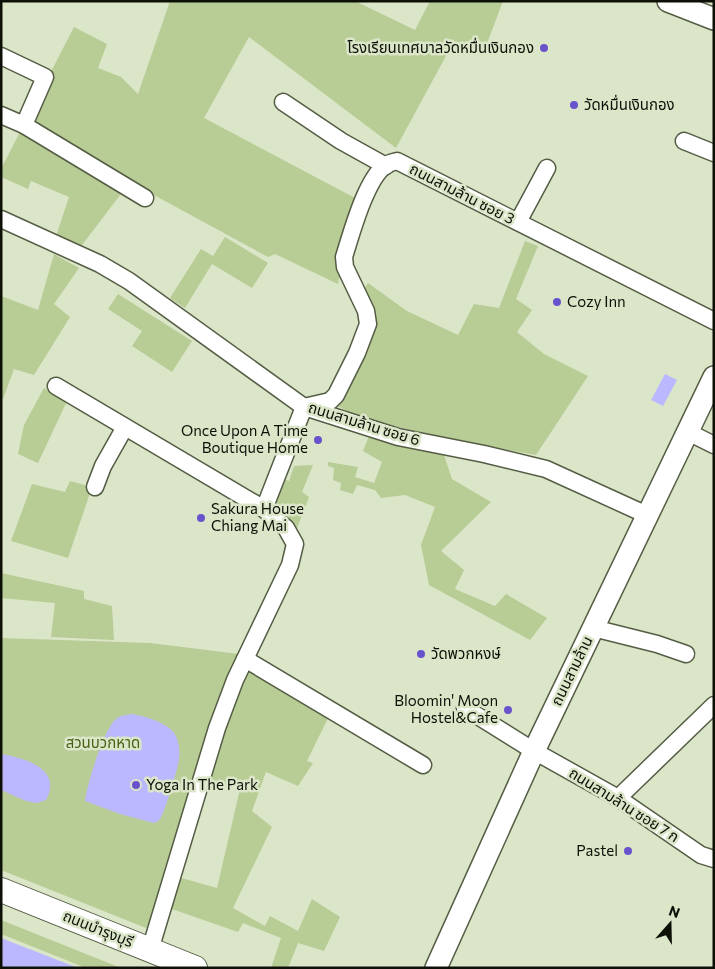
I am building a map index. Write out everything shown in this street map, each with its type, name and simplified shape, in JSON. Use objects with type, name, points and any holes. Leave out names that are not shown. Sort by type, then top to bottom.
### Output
[{"type":"main road","name":"ถนนบำรุงบุรี","points":[[1,890],[195,968]]},
{"type":"street","points":[[668,1],[714,19]]},
{"type":"street","points":[[1,56],[45,78],[24,125]]},
{"type":"street","points":[[264,509],[304,407],[330,401],[336,395],[357,354],[368,324],[366,311],[345,267],[344,257],[363,201],[373,181],[386,166],[341,141],[283,102]]},
{"type":"street","points":[[1,115],[24,125],[145,198]]},
{"type":"street","points":[[684,141],[714,153]]},
{"type":"street","name":"ถนนสามล้าน ซอย 3","points":[[386,166],[397,161],[714,321]]},
{"type":"street","points":[[518,222],[547,168]]},
{"type":"street","name":"ถนนสามล้าน ซอย 6","points":[[1,219],[100,264],[129,281],[304,407],[398,437],[484,454],[546,469],[647,515]]},
{"type":"street","name":"ถนนสามล้าน","points":[[436,968],[534,750],[686,431],[714,377]]},
{"type":"street","points":[[56,386],[264,509],[286,528],[295,544],[290,565],[235,680],[217,728],[150,950]]},
{"type":"street","points":[[95,487],[103,466],[125,427]]},
{"type":"street","points":[[686,431],[714,445]]},
{"type":"street","points":[[593,628],[657,644],[686,654]]},
{"type":"street","points":[[245,659],[423,765]]},
{"type":"street","points":[[618,798],[714,705]]},
{"type":"street","name":"ถนนสามล้าน ซอย 7 ก","points":[[465,708],[618,798],[701,855],[714,859]]},
{"type":"green space","points":[[170,1],[355,1],[415,30],[430,1],[503,1],[483,54],[453,43],[396,148],[249,37],[204,118],[355,198],[338,284],[275,254],[268,257],[130,182],[79,249],[56,236],[69,197],[31,181],[28,189],[1,177],[1,169],[74,27],[107,44],[98,68],[121,77],[138,94]]},
{"type":"green space","points":[[225,237],[268,263],[252,288],[212,264],[185,308],[170,298],[201,249],[213,256]]},
{"type":"green space","points":[[525,241],[538,246],[516,299],[532,310],[517,332],[544,354],[588,376],[536,455],[436,437],[356,416],[334,404],[366,341],[362,292],[368,283],[407,311],[458,335],[474,304],[499,308]]},
{"type":"green space","points":[[54,254],[79,268],[54,304],[70,317],[34,375],[14,369],[3,399],[1,399],[1,296],[38,310]]},
{"type":"green space","points":[[118,294],[192,341],[172,372],[132,346],[142,331],[108,309]]},
{"type":"green space","points":[[44,388],[67,401],[38,463],[18,454],[24,425]]},
{"type":"green space","points":[[371,431],[442,449],[452,479],[491,502],[441,551],[464,570],[455,589],[495,606],[506,594],[547,618],[530,640],[429,585],[421,545],[435,507],[405,495],[381,498],[375,490],[357,485],[353,494],[340,490],[341,483],[333,480],[334,468],[328,466],[328,462],[358,467],[355,477],[374,483],[382,462],[363,451]]},
{"type":"green space","points":[[313,465],[302,492],[309,497],[296,531],[270,508],[280,478],[289,481],[294,466]]},
{"type":"green space","points":[[70,481],[92,487],[68,558],[11,541],[32,484],[65,492]]},
{"type":"green space","points":[[1,573],[84,591],[84,599],[112,606],[114,640],[51,637],[55,603],[1,598]]},
{"type":"green space","name":"สวนบวกหาด","points":[[1,638],[150,643],[239,654],[151,930],[1,870]]},
{"type":"green space","points":[[247,665],[329,716],[307,761],[313,763],[298,786],[266,772],[252,811],[272,827],[233,908],[265,926],[270,916],[298,931],[312,899],[340,917],[324,951],[298,943],[288,968],[271,968],[281,938],[243,923],[238,932],[169,908],[178,877],[217,888],[240,789],[207,778]]},
{"type":"green space","points":[[1,920],[121,968],[86,968],[1,934]]},
{"type":"shaded area","points":[[665,374],[677,380],[663,406],[651,400]]},
{"type":"shaded area","points":[[132,714],[148,718],[166,726],[174,733],[179,746],[178,764],[168,799],[160,819],[154,823],[120,814],[85,801],[89,782],[106,734],[118,718]]},
{"type":"shaded area","points":[[1,754],[30,762],[46,773],[50,780],[50,789],[46,800],[37,803],[26,801],[1,790]]},
{"type":"shaded area","points":[[1,938],[78,968],[1,968]]},
{"type":"place","name":"โรงเรียนเทศบาลวัดหมื่นเงินกอง","points":[[544,48]]},
{"type":"place","name":"วัดหมื่นเงินกอง","points":[[574,105]]},
{"type":"place","name":"Cozy Inn","points":[[557,302]]},
{"type":"place","name":"Once Upon A Time Boutique Home","points":[[318,440]]},
{"type":"place","name":"Sakura House Chiang Mai","points":[[201,518]]},
{"type":"place","name":"วัดพวกหงษ์","points":[[421,654]]},
{"type":"place","name":"Bloomin' Moon Hostel&Cafe","points":[[508,710]]},
{"type":"place","name":"Yoga In The Park","points":[[136,785]]},
{"type":"place","name":"Pastel","points":[[628,851]]}]
